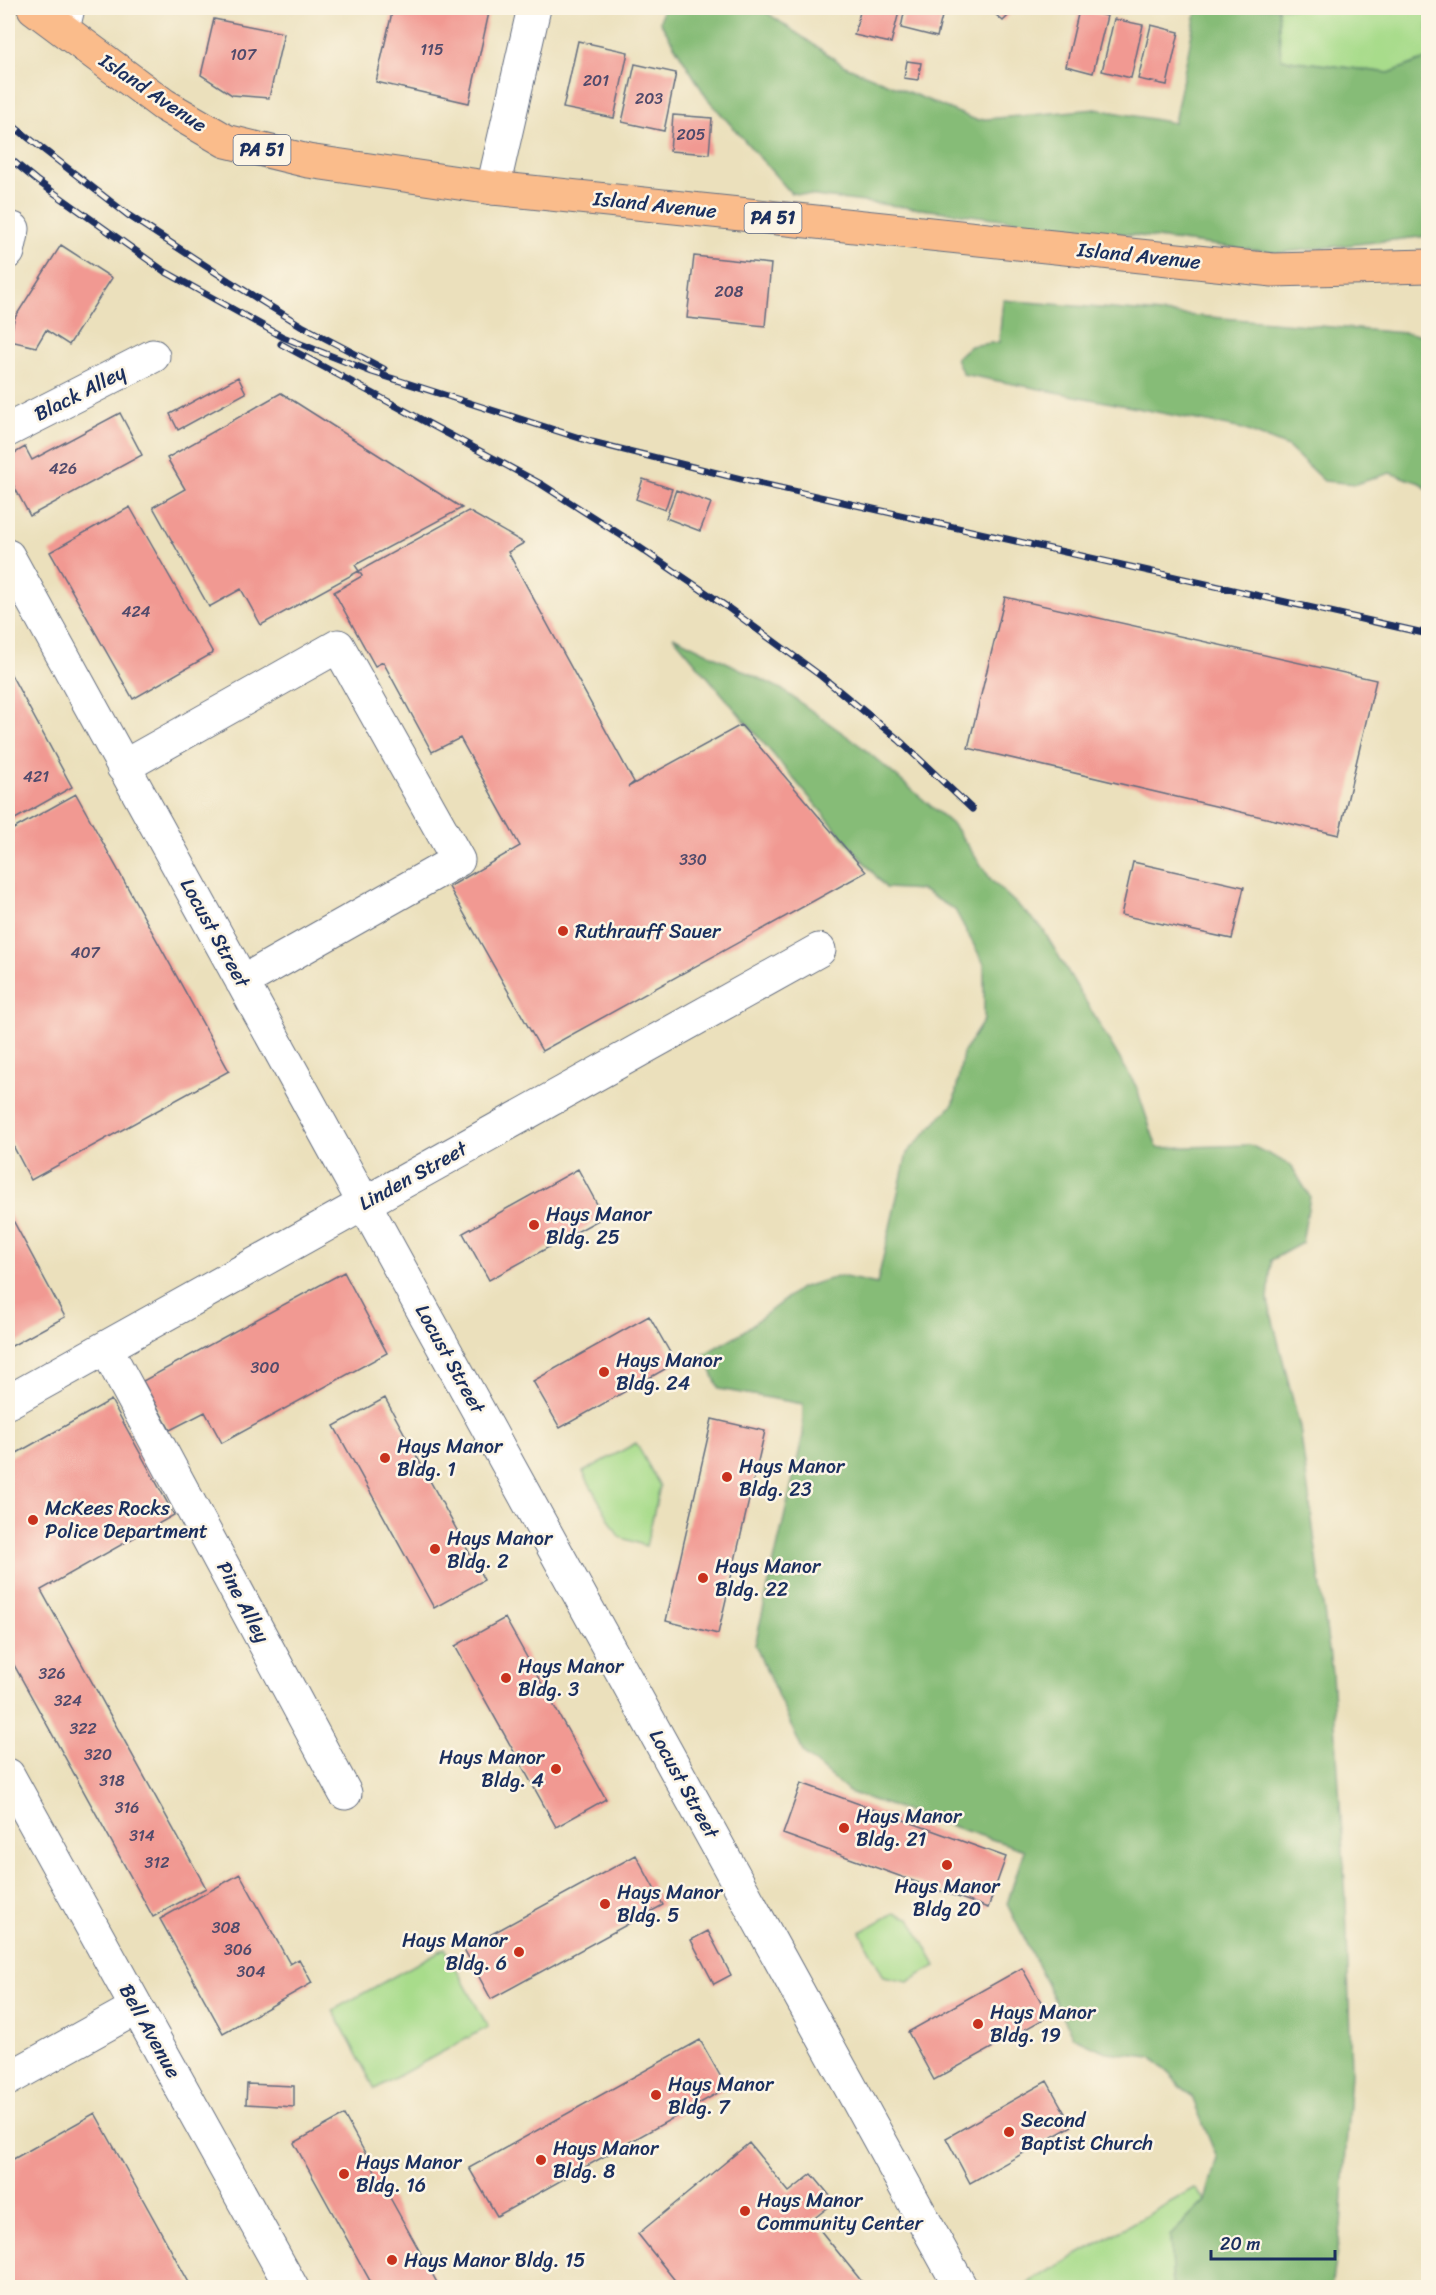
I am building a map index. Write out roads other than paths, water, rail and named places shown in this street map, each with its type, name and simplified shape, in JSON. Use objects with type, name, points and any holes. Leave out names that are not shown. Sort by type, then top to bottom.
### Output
[{"type":"main road","name":"Island Avenue","points":[[34,8],[65,18],[164,105],[226,141],[308,161],[493,188],[1273,270],[1428,266]]},
{"type":"street","points":[[493,188],[534,8]]},
{"type":"street","name":"Black Alley","points":[[8,430],[153,356]]},
{"type":"street","name":"Locust Street","points":[[8,556],[961,2288]]},
{"type":"street","points":[[123,767],[338,646],[458,860],[242,982]]},
{"type":"street","name":"Linden Street","points":[[8,1402],[819,950]]},
{"type":"street","name":"Pine Alley","points":[[106,1348],[345,1793]]},
{"type":"street","name":"Bell Avenue","points":[[8,1775],[292,2288]]},
{"type":"street","points":[[8,2079],[136,2008]]},
{"type":"railway","points":[[8,122],[128,215],[302,326],[384,369]]},
{"type":"railway","points":[[8,157],[36,180],[164,271],[283,337],[372,372],[592,442],[745,480],[1428,634]]},
{"type":"railway","points":[[281,344],[541,484],[624,537],[727,607],[821,676],[899,740],[972,809]]},
{"type":"place","name":"Ruthrauff Sauer","points":[[563,931]]},
{"type":"place","name":"Hays Manor Bldg. 25","points":[[534,1225]]},
{"type":"place","name":"Hays Manor Bldg. 24","points":[[604,1372]]},
{"type":"place","name":"Hays Manor Bldg. 1","points":[[385,1458]]},
{"type":"place","name":"Hays Manor Bldg. 23","points":[[727,1477]]},
{"type":"place","name":"McKees Rocks Police Department","points":[[33,1520]]},
{"type":"place","name":"Hays Manor Bldg. 2","points":[[435,1549]]},
{"type":"place","name":"Hays Manor Bldg. 22","points":[[703,1578]]},
{"type":"place","name":"Hays Manor Bldg. 3","points":[[506,1678]]},
{"type":"place","name":"Hays Manor Bldg. 4","points":[[556,1769]]},
{"type":"place","name":"Hays Manor Bldg. 21","points":[[844,1828]]},
{"type":"place","name":"Hays Manor Bldg 20","points":[[947,1865]]},
{"type":"place","name":"Hays Manor Bldg. 5","points":[[605,1904]]},
{"type":"place","name":"Hays Manor Bldg. 6","points":[[519,1952]]},
{"type":"place","name":"Hays Manor Bldg. 19","points":[[978,2024]]},
{"type":"place","name":"Hays Manor Bldg. 7","points":[[656,2095]]},
{"type":"place","name":"Second Baptist Church","points":[[1009,2132]]},
{"type":"place","name":"Hays Manor Bldg. 8","points":[[541,2160]]},
{"type":"place","name":"Hays Manor Bldg. 16","points":[[344,2174]]},
{"type":"place","name":"Hays Manor Community Center","points":[[745,2211]]},
{"type":"place","name":"Hays Manor Bldg. 15","points":[[392,2260]]}]
